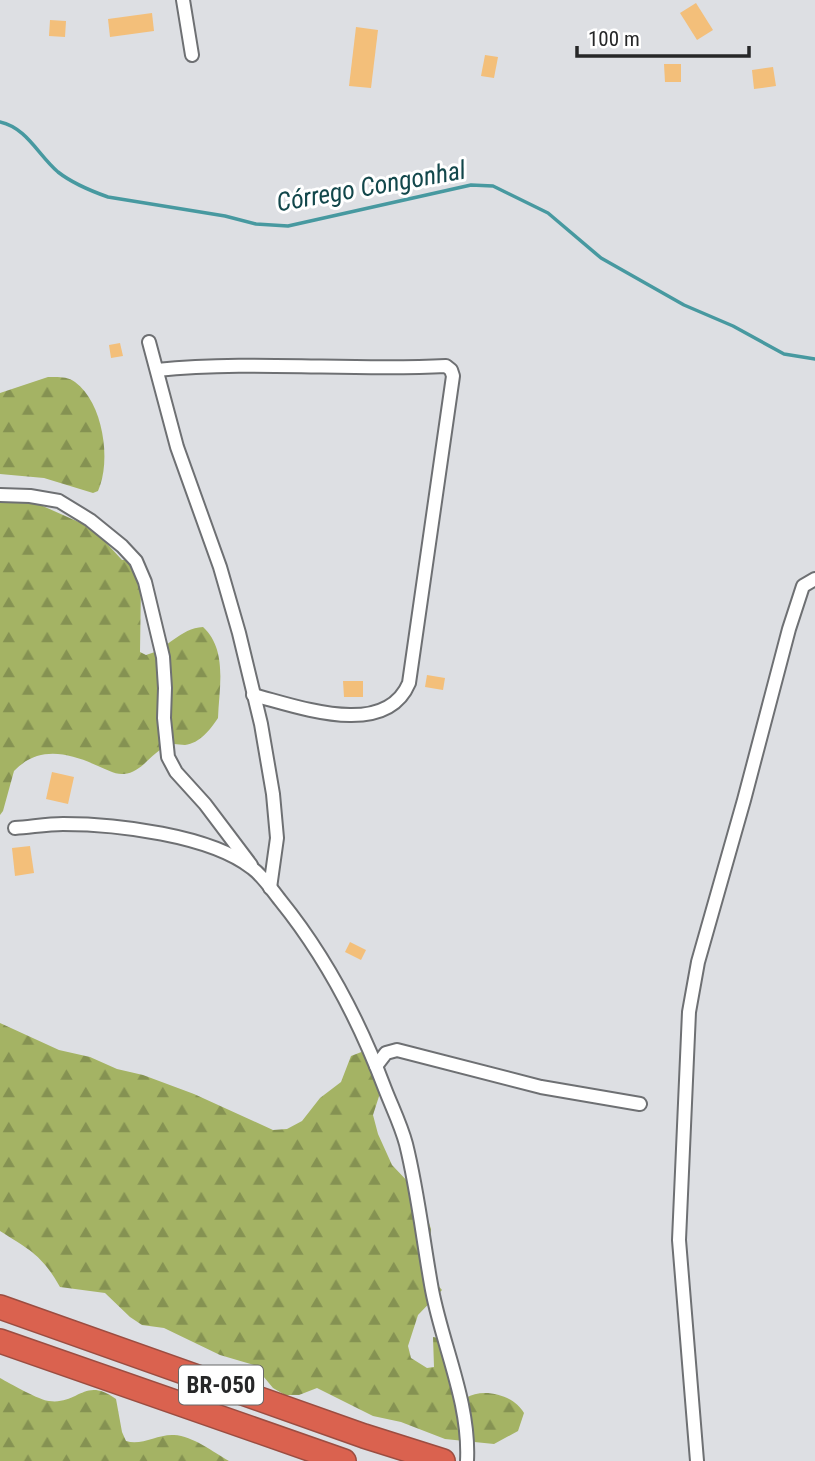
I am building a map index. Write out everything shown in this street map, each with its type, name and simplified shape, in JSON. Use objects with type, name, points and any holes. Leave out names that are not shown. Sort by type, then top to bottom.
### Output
[{"type":"highway","name":"BR-050","points":[[0,1307],[364,1436],[443,1461]]},
{"type":"highway","name":"BR-050","points":[[0,1341],[344,1461]]},
{"type":"street","points":[[183,0],[192,55]]},
{"type":"street","points":[[149,342],[177,447],[220,567],[253,695],[272,783],[277,838],[270,888]]},
{"type":"street","points":[[157,370],[207,365],[333,368],[446,366],[453,376],[409,683],[405,692],[400,699],[381,711],[363,716],[324,712],[253,695]]},
{"type":"street","points":[[0,495],[59,501],[90,520],[136,561],[145,582],[163,657],[165,744],[168,757],[176,772],[205,804],[306,933],[337,981],[376,1066],[405,1141],[419,1204],[432,1290],[465,1419],[467,1461]]},
{"type":"street","points":[[696,1461],[679,1240],[689,1012],[698,962],[789,629],[803,586],[815,579]]},
{"type":"street","points":[[15,828],[62,824],[175,836],[229,854],[253,868]]},
{"type":"street","points":[[376,1066],[386,1053],[397,1050],[563,1091],[640,1104]]},
{"type":"green space","points":[[48,377],[72,380],[85,391],[92,403],[98,417],[104,449],[102,479],[98,491],[93,493],[44,478],[0,474],[0,393]]},
{"type":"green space","points":[[0,495],[36,503],[81,523],[99,535],[122,560],[134,559],[141,582],[140,652],[146,655],[154,652],[187,631],[203,627],[216,647],[220,682],[218,718],[200,739],[185,745],[169,745],[136,770],[124,774],[114,773],[65,755],[34,757],[14,771],[0,815]]},
{"type":"green space","points":[[0,1023],[59,1050],[90,1057],[117,1069],[143,1075],[194,1094],[273,1130],[287,1129],[302,1121],[320,1098],[341,1082],[351,1056],[364,1051],[381,1090],[373,1115],[378,1134],[392,1165],[411,1185],[429,1223],[431,1229],[428,1253],[434,1281],[442,1290],[418,1315],[408,1346],[411,1358],[427,1368],[434,1367],[433,1337],[439,1338],[466,1398],[481,1393],[506,1397],[524,1413],[518,1431],[494,1444],[445,1439],[401,1422],[373,1416],[317,1388],[299,1395],[285,1395],[273,1388],[254,1365],[220,1355],[164,1328],[142,1325],[105,1293],[60,1287],[47,1267],[34,1254],[0,1231]]},
{"type":"green space","points":[[0,1378],[49,1401],[68,1399],[96,1390],[105,1393],[116,1399],[126,1441],[138,1442],[168,1435],[181,1436],[196,1441],[229,1461],[0,1461]]},
{"type":"building","points":[[696,3],[713,30],[697,40],[680,13]]},
{"type":"building","points":[[152,13],[154,31],[110,37],[108,19]]},
{"type":"building","points":[[50,20],[66,21],[65,37],[49,36]]},
{"type":"building","points":[[356,27],[378,30],[371,88],[349,86]]},
{"type":"building","points":[[485,55],[498,57],[494,78],[481,76]]},
{"type":"building","points":[[664,64],[681,64],[681,82],[665,82]]},
{"type":"building","points":[[773,67],[776,86],[754,89],[752,70]]},
{"type":"building","points":[[120,343],[123,356],[111,358],[109,345]]},
{"type":"building","points":[[427,675],[445,678],[443,690],[425,687]]},
{"type":"building","points":[[343,681],[363,681],[363,697],[344,697]]},
{"type":"building","points":[[52,772],[74,777],[68,804],[46,799]]},
{"type":"building","points":[[30,846],[34,873],[15,876],[12,848]]},
{"type":"building","points":[[350,942],[366,950],[361,960],[345,952]]},
{"type":"waterway","name":"Córrego Congonhal","points":[[0,122],[25,136],[58,172],[95,192],[108,197],[225,216],[256,224],[288,226],[471,185],[493,186],[548,213],[601,258],[684,305],[733,326],[784,354],[815,359]]}]
